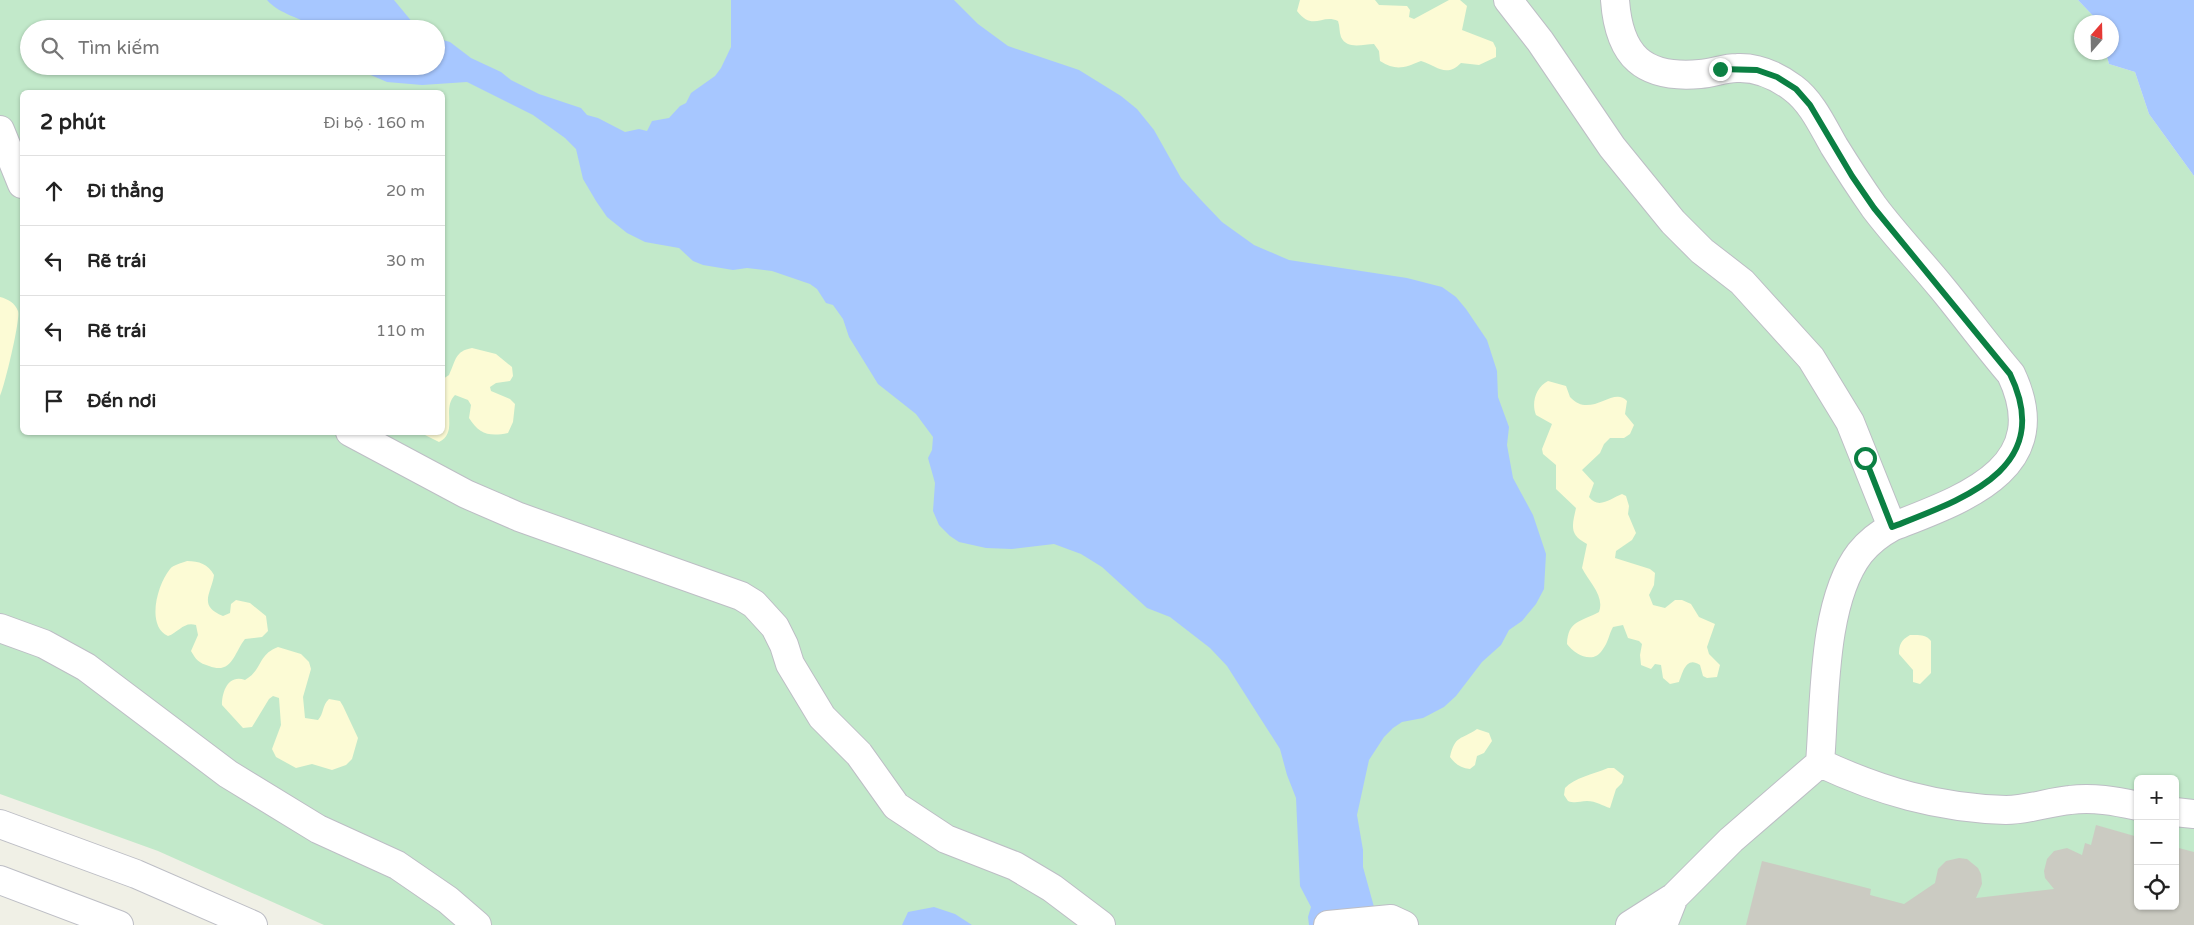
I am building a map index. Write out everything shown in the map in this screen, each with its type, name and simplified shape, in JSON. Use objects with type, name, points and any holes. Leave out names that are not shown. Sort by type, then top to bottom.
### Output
[{"type":"street","points":[[1508,0],[1540,41],[1612,147],[1667,215],[1702,251],[1742,282],[1811,358],[1850,422],[1892,527]]},
{"type":"street","points":[[1615,0],[1615,18],[1620,35],[1629,51],[1648,67],[1665,73],[1683,75],[1739,68],[1757,70],[1777,77],[1796,89],[1810,105],[1852,176],[1874,208],[2010,374],[2019,391],[2024,410],[2024,428],[2020,446],[1990,480],[1976,490],[1926,514],[1892,527],[1868,543],[1859,555],[1841,594],[1830,634],[1820,763],[1731,840],[1674,897],[1630,925]]},
{"type":"street","points":[[0,130],[20,179]]},
{"type":"street","points":[[356,435],[466,494],[518,517],[741,596],[754,604],[775,627],[784,645],[790,664],[822,718],[858,754],[896,806],[946,839],[1015,866],[1052,888],[1101,925]]},
{"type":"street","points":[[0,628],[44,644],[86,667],[228,774],[318,829],[397,865],[448,900],[477,925]]},
{"type":"street","points":[[1820,763],[1863,783],[1893,793],[1968,806],[2008,810],[2069,800],[2094,799],[2134,805]]},
{"type":"street","points":[[2179,812],[2194,814]]},
{"type":"street","points":[[0,824],[136,874],[253,925]]},
{"type":"street","points":[[0,880],[119,925]]},
{"type":"street","points":[[1663,925],[1674,897]]},
{"type":"street","points":[[1328,925],[1398,922]]},
{"type":"shaded area","points":[[0,0],[2078,0],[2092,15],[2074,15],[2074,60],[2108,60],[2109,64],[2135,72],[2149,114],[2194,176],[2194,925],[324,925],[158,851],[0,794]]},
{"type":"sand","points":[[1300,0],[1375,0],[1379,5],[1407,6],[1410,10],[1409,17],[1414,19],[1449,0],[1460,0],[1467,6],[1462,30],[1493,42],[1496,48],[1496,57],[1479,65],[1461,63],[1451,70],[1441,70],[1421,61],[1405,67],[1391,66],[1380,61],[1379,51],[1374,44],[1347,44],[1340,35],[1338,21],[1327,19],[1313,21],[1303,17],[1297,11]]},
{"type":"sand","points":[[0,297],[8,300],[17,308],[18,316],[12,354],[0,396]]},
{"type":"sand","points":[[472,348],[496,354],[512,367],[513,376],[510,381],[496,383],[490,387],[491,391],[510,399],[515,404],[513,422],[508,433],[495,435],[485,433],[477,428],[469,418],[471,405],[468,400],[455,395],[449,407],[448,432],[445,438],[439,442],[425,435],[445,435],[445,378],[449,375],[459,354],[466,349]]},
{"type":"sand","points":[[1548,381],[1566,386],[1570,397],[1578,403],[1594,404],[1615,397],[1621,397],[1627,401],[1625,414],[1634,425],[1630,434],[1624,438],[1610,438],[1604,444],[1600,453],[1582,470],[1594,483],[1589,497],[1597,503],[1601,503],[1622,494],[1626,496],[1629,506],[1628,514],[1636,533],[1632,540],[1616,551],[1615,558],[1650,569],[1655,573],[1654,585],[1649,595],[1653,605],[1665,608],[1675,600],[1682,600],[1691,604],[1699,617],[1715,624],[1707,647],[1709,654],[1720,665],[1717,677],[1707,678],[1703,676],[1700,665],[1691,662],[1686,666],[1679,682],[1670,684],[1663,678],[1661,665],[1655,664],[1651,669],[1641,665],[1642,644],[1639,641],[1628,638],[1623,625],[1613,627],[1605,647],[1595,657],[1580,655],[1567,644],[1570,630],[1573,626],[1599,612],[1600,600],[1582,568],[1587,544],[1577,537],[1573,529],[1576,508],[1556,489],[1556,465],[1543,454],[1542,449],[1552,424],[1536,415],[1534,401],[1540,387]]},
{"type":"sand","points":[[187,561],[203,564],[214,575],[208,603],[215,612],[223,616],[230,613],[231,604],[236,600],[250,603],[266,616],[268,631],[262,637],[245,639],[232,661],[223,668],[203,664],[198,661],[191,651],[198,635],[196,625],[188,624],[168,636],[161,631],[157,624],[156,605],[165,576],[175,565]]},
{"type":"sand","points":[[1910,635],[1924,636],[1931,641],[1931,673],[1920,684],[1913,682],[1913,670],[1899,654],[1901,643]]},
{"type":"sand","points":[[278,647],[301,654],[309,662],[311,669],[303,697],[305,718],[318,720],[329,699],[340,701],[343,706],[358,738],[352,759],[346,765],[332,770],[312,764],[296,768],[276,757],[272,749],[281,725],[279,698],[273,696],[269,699],[252,727],[243,728],[222,705],[227,685],[234,680],[245,680],[251,676],[263,658],[271,650]]},
{"type":"sand","points":[[1477,729],[1489,733],[1492,741],[1484,753],[1477,756],[1475,765],[1470,769],[1464,768],[1456,764],[1450,757],[1452,750],[1459,739]]},
{"type":"sand","points":[[1608,768],[1614,768],[1624,776],[1622,783],[1616,789],[1610,808],[1590,801],[1568,801],[1564,795],[1565,788],[1579,779]]},
{"type":"water","points":[[267,0],[394,0],[411,20],[300,20],[272,5]]},
{"type":"water","points":[[731,0],[954,0],[978,24],[1008,46],[1079,70],[1121,96],[1137,109],[1154,130],[1181,178],[1222,222],[1254,245],[1289,260],[1407,278],[1442,287],[1456,297],[1466,309],[1487,340],[1497,371],[1498,397],[1509,427],[1507,445],[1513,478],[1533,515],[1546,554],[1544,589],[1536,604],[1522,621],[1509,630],[1501,645],[1482,662],[1456,696],[1444,707],[1423,718],[1402,722],[1393,728],[1384,737],[1369,760],[1357,815],[1363,850],[1363,867],[1379,925],[1309,925],[1308,917],[1311,907],[1300,886],[1296,798],[1280,749],[1227,666],[1210,648],[1170,617],[1147,608],[1102,567],[1081,554],[1054,544],[1012,549],[986,548],[959,542],[939,525],[933,511],[935,483],[928,458],[932,450],[933,437],[916,414],[878,384],[849,337],[843,319],[833,305],[826,303],[817,289],[810,284],[772,271],[747,268],[733,270],[703,265],[693,261],[679,248],[645,242],[627,233],[607,217],[596,201],[583,179],[576,149],[565,138],[533,115],[467,82],[422,85],[387,82],[371,75],[445,75],[445,41],[450,42],[471,58],[501,72],[511,80],[539,94],[581,108],[587,115],[598,118],[625,132],[639,129],[647,131],[652,121],[669,118],[680,106],[686,103],[691,93],[715,76],[731,47]]},
{"type":"water","points":[[2078,0],[2194,0],[2194,176],[2149,114],[2135,72],[2109,64],[2108,60],[2119,60],[2119,15],[2092,15]]},
{"type":"water","points":[[934,907],[955,914],[972,925],[902,925],[908,912]]},
{"type":"building","points":[[2096,825],[2134,836],[2134,910],[2179,910],[2179,848],[2194,852],[2194,925],[1746,925],[1762,861],[1871,889],[1870,895],[1904,904],[1935,883],[1938,869],[1946,861],[1959,858],[1967,859],[1978,868],[1981,874],[1982,884],[1976,898],[2054,889],[2045,878],[2044,871],[2047,859],[2054,851],[2067,848],[2082,855],[2085,843],[2091,845]]},
{"type":"route","points":[[1720,69],[1739,68],[1757,70],[1777,77],[1796,89],[1810,105],[1852,176],[1874,208],[1941,287],[2010,374],[2019,391],[2024,410],[2024,428],[2020,446],[2014,455],[1990,480],[1976,490],[1926,514],[1892,527],[1865,458]]}]
